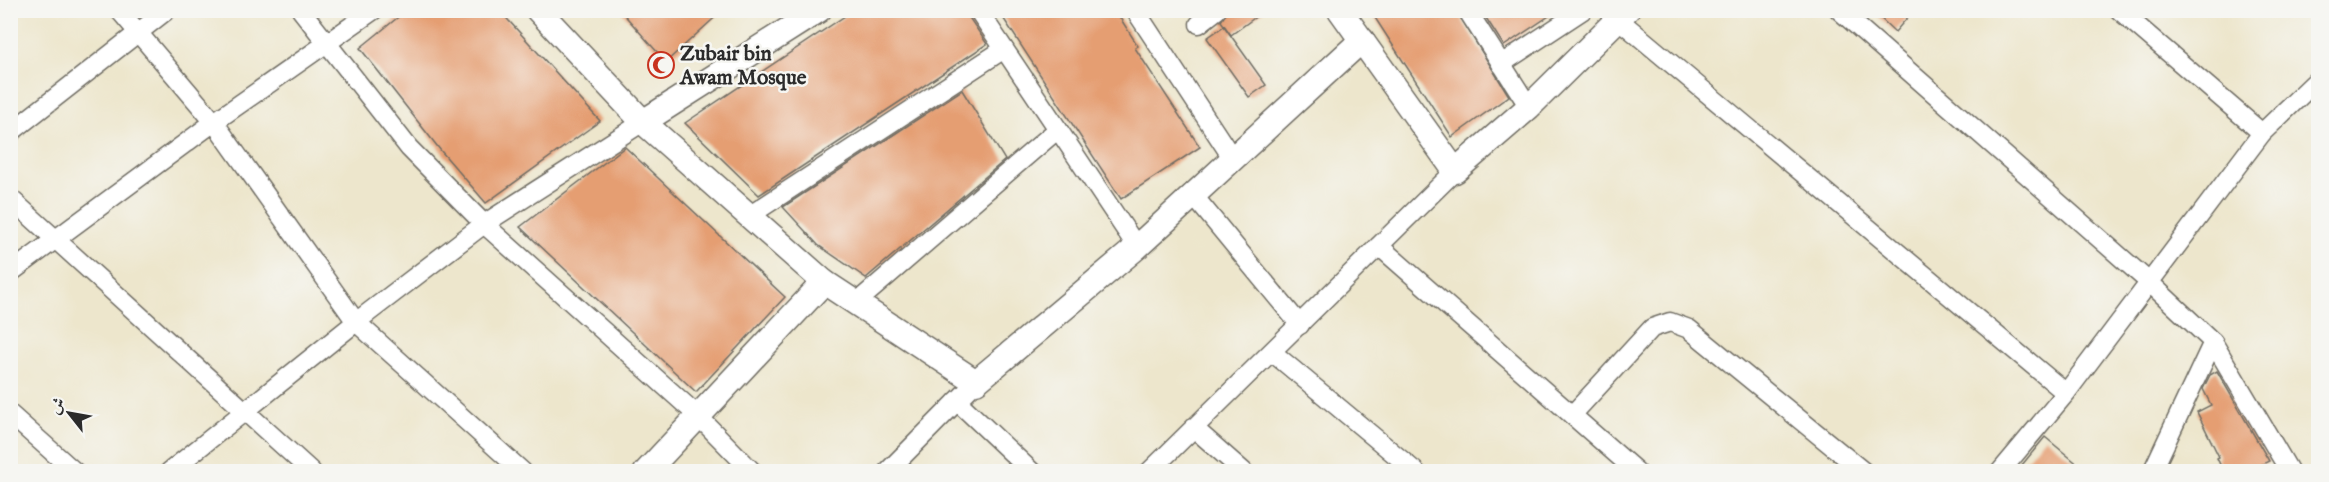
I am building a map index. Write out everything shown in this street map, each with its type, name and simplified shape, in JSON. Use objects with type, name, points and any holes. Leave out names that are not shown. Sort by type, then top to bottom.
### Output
[{"type":"street","points":[[119,10],[214,122],[356,321],[522,471]]},
{"type":"street","points":[[10,133],[167,10]]},
{"type":"street","points":[[302,10],[409,148],[484,224],[697,415],[753,471]]},
{"type":"street","points":[[10,273],[54,238],[214,122],[374,10]]},
{"type":"street","points":[[538,10],[643,122],[824,282],[976,382]]},
{"type":"street","points":[[169,471],[356,321],[484,224],[819,10]]},
{"type":"street","points":[[978,10],[1137,247]]},
{"type":"street","points":[[1135,10],[1233,159]]},
{"type":"street","points":[[1199,24],[1218,10]]},
{"type":"street","points":[[1340,10],[1455,171]]},
{"type":"street","points":[[1467,10],[1529,107]]},
{"type":"street","points":[[1501,64],[1583,10]]},
{"type":"street","points":[[1839,10],[2149,282],[2213,342],[2290,471]]},
{"type":"street","points":[[2118,10],[2262,133]]},
{"type":"street","points":[[1149,471],[1195,429],[1455,171],[1529,107],[1622,15],[2066,393]]},
{"type":"street","points":[[887,471],[976,382],[1137,247],[1362,40]]},
{"type":"street","points":[[749,216],[1004,49]]},
{"type":"street","points":[[2000,471],[2066,393],[2262,133],[2319,79]]},
{"type":"street","points":[[856,303],[1058,129]]},
{"type":"street","points":[[1193,195],[1300,325]]},
{"type":"street","points":[[10,198],[312,471]]},
{"type":"street","points":[[1379,246],[1637,471]]},
{"type":"street","points":[[646,471],[824,282]]},
{"type":"street","points":[[1572,416],[1652,328],[1670,322],[1689,329],[1864,471]]},
{"type":"street","points":[[2152,471],[2213,342]]},
{"type":"street","points":[[1272,352],[1416,471]]},
{"type":"street","points":[[957,401],[1032,471]]},
{"type":"street","points":[[10,414],[75,471]]},
{"type":"street","points":[[1195,429],[1244,471]]},
{"type":"building","points":[[407,10],[499,10],[600,121],[486,203],[441,151],[360,48]]},
{"type":"building","points":[[620,10],[723,10],[666,62]]},
{"type":"building","points":[[854,10],[964,10],[987,44],[759,195],[685,123]]},
{"type":"building","points":[[998,10],[1115,10],[1138,46],[1135,48],[1200,147],[1121,199]]},
{"type":"building","points":[[1228,10],[1265,10],[1231,35],[1221,21]]},
{"type":"building","points":[[1370,10],[1456,10],[1509,96],[1452,137]]},
{"type":"building","points":[[1481,10],[1558,10],[1504,46]]},
{"type":"building","points":[[1872,10],[1914,10],[1895,32]]},
{"type":"building","points":[[1224,26],[1266,85],[1249,97],[1207,38]]},
{"type":"building","points":[[962,90],[1005,160],[866,278],[818,245],[783,207]]},
{"type":"building","points":[[625,147],[785,297],[696,392],[520,227]]},
{"type":"building","points":[[2217,371],[2269,461],[2248,471],[2223,471],[2217,458],[2219,457],[2197,412],[2211,405],[2203,389],[2210,375]]},
{"type":"building","points":[[2045,437],[2086,471],[2017,471]]},
{"type":"place","name":"Zubair bin Awam Mosque","points":[[661,65]]}]
